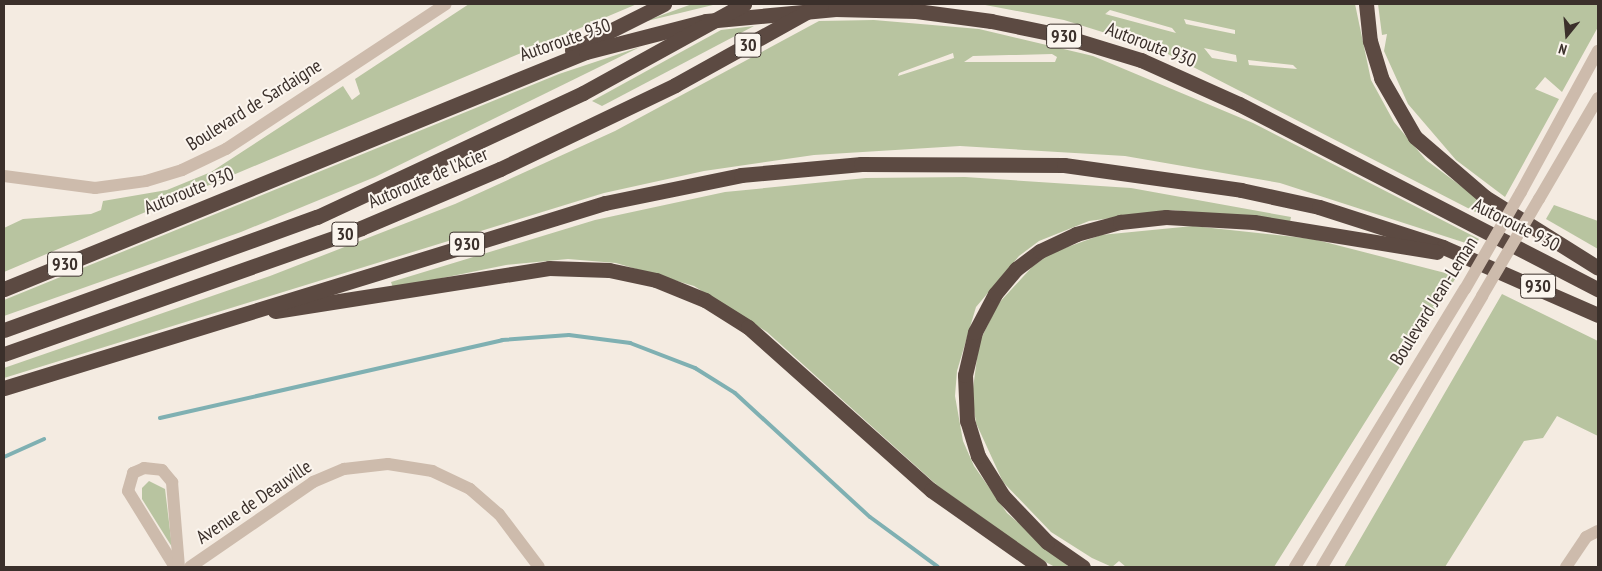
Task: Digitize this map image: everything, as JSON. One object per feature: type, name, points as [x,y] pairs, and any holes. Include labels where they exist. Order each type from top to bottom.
[{"type":"highway","points":[[538,70],[626,19],[664,4]]},
{"type":"highway","name":"Autoroute de l'Acier","points":[[4,330],[317,217],[583,93],[744,4]]},
{"type":"highway","name":"Autoroute de l'Acier","points":[[4,354],[383,219],[563,140],[675,85],[821,4]]},
{"type":"highway","points":[[1366,4],[1370,41],[1381,78],[1415,136],[1485,197],[1598,268]]},
{"type":"highway","name":"Autoroute 930","points":[[4,289],[538,70],[663,31],[772,13],[909,11],[1026,27],[1110,49],[1206,88],[1598,289]]},
{"type":"highway","name":"930","points":[[4,388],[605,202],[741,175],[877,163],[1012,162],[1186,180],[1318,207],[1476,259],[1598,315]]},
{"type":"highway","points":[[1083,567],[1047,542],[1003,496],[978,456],[966,421],[965,375],[978,324],[1002,285],[1032,256],[1097,227],[1188,217],[1270,224],[1476,259]]},
{"type":"highway","points":[[231,317],[544,268],[598,269],[656,280],[705,300],[748,326],[931,490],[1040,567]]},
{"type":"street","name":"Boulevard de Sardaigne","points":[[4,176],[95,188],[146,181],[182,170],[231,146],[446,4]]},
{"type":"street","name":"Boulevard Jean-Leman","points":[[1295,567],[1465,289],[1521,192],[1598,51]]},
{"type":"street","name":"Boulevard Jean-Leman","points":[[1322,567],[1598,98]]},
{"type":"street","name":"Avenue de Deauville","points":[[190,567],[313,482],[344,469],[388,464],[421,468],[470,489],[503,518],[539,567]]},
{"type":"street","points":[[175,567],[128,491],[133,473],[144,468],[162,470],[172,482],[179,567]]},
{"type":"street","points":[[1566,567],[1586,537],[1598,531]]},
{"type":"green space","points":[[469,4],[637,4],[4,272],[4,228],[23,219],[91,214],[101,210],[103,201],[167,190],[211,172],[343,86],[352,100],[360,94],[355,79]]},
{"type":"green space","points":[[692,4],[717,4],[643,22]]},
{"type":"green space","points":[[980,4],[1355,4],[1371,80],[1394,122],[1426,160],[1496,212],[1491,220],[1160,50],[1064,20]],"holes":[[[1110,10],[1172,28],[1176,33],[1105,14]],[[1184,19],[1235,30],[1235,34],[1186,24]],[[1204,48],[1236,55],[1237,62],[1212,58]],[[1248,60],[1293,65],[1297,69],[1249,65]]]},
{"type":"green space","points":[[1378,4],[1598,4],[1598,27],[1562,92],[1545,77],[1535,89],[1559,99],[1505,197],[1456,160],[1408,104],[1384,51],[1387,34],[1382,35]]},
{"type":"green space","points":[[874,20],[979,29],[1093,56],[1253,123],[1479,239],[1475,246],[1280,183],[1125,156],[960,146],[814,155],[704,171],[604,193],[4,378],[4,368],[270,276],[455,204],[615,131],[819,21]],"holes":[[[953,53],[954,58],[898,76],[899,73]],[[1052,54],[1057,57],[1055,62],[964,62],[973,56]]]},
{"type":"green space","points":[[754,26],[602,106],[592,101],[721,30]]},
{"type":"green space","points":[[640,47],[375,177],[241,232],[4,316],[4,300],[559,74]]},
{"type":"green space","points":[[965,177],[1131,188],[1291,217],[1290,222],[1172,210],[1089,221],[1039,241],[1019,256],[976,307],[957,371],[955,396],[963,441],[974,466],[1007,513],[1069,567],[1055,567],[1040,559],[938,486],[767,332],[694,286],[616,263],[568,259],[506,265],[393,288],[391,282],[595,220],[725,192],[866,178]]},
{"type":"green space","points":[[1554,205],[1598,221],[1598,249],[1546,219]]},
{"type":"green space","points":[[1193,226],[1313,239],[1457,276],[1274,567],[1126,567],[1119,561],[1112,567],[1092,558],[1051,532],[1003,482],[976,423],[972,396],[979,343],[998,304],[1032,267],[1051,253],[1101,235]]},
{"type":"green space","points":[[1502,294],[1598,341],[1598,436],[1557,416],[1543,438],[1524,441],[1445,567],[1344,567]]},
{"type":"green space","points":[[149,481],[165,489],[172,547],[142,499],[142,488]]},
{"type":"waterway","points":[[160,418],[502,340],[569,335],[630,343],[695,368],[735,393],[870,517],[938,567]]},
{"type":"waterway","points":[[4,457],[44,439]]}]
